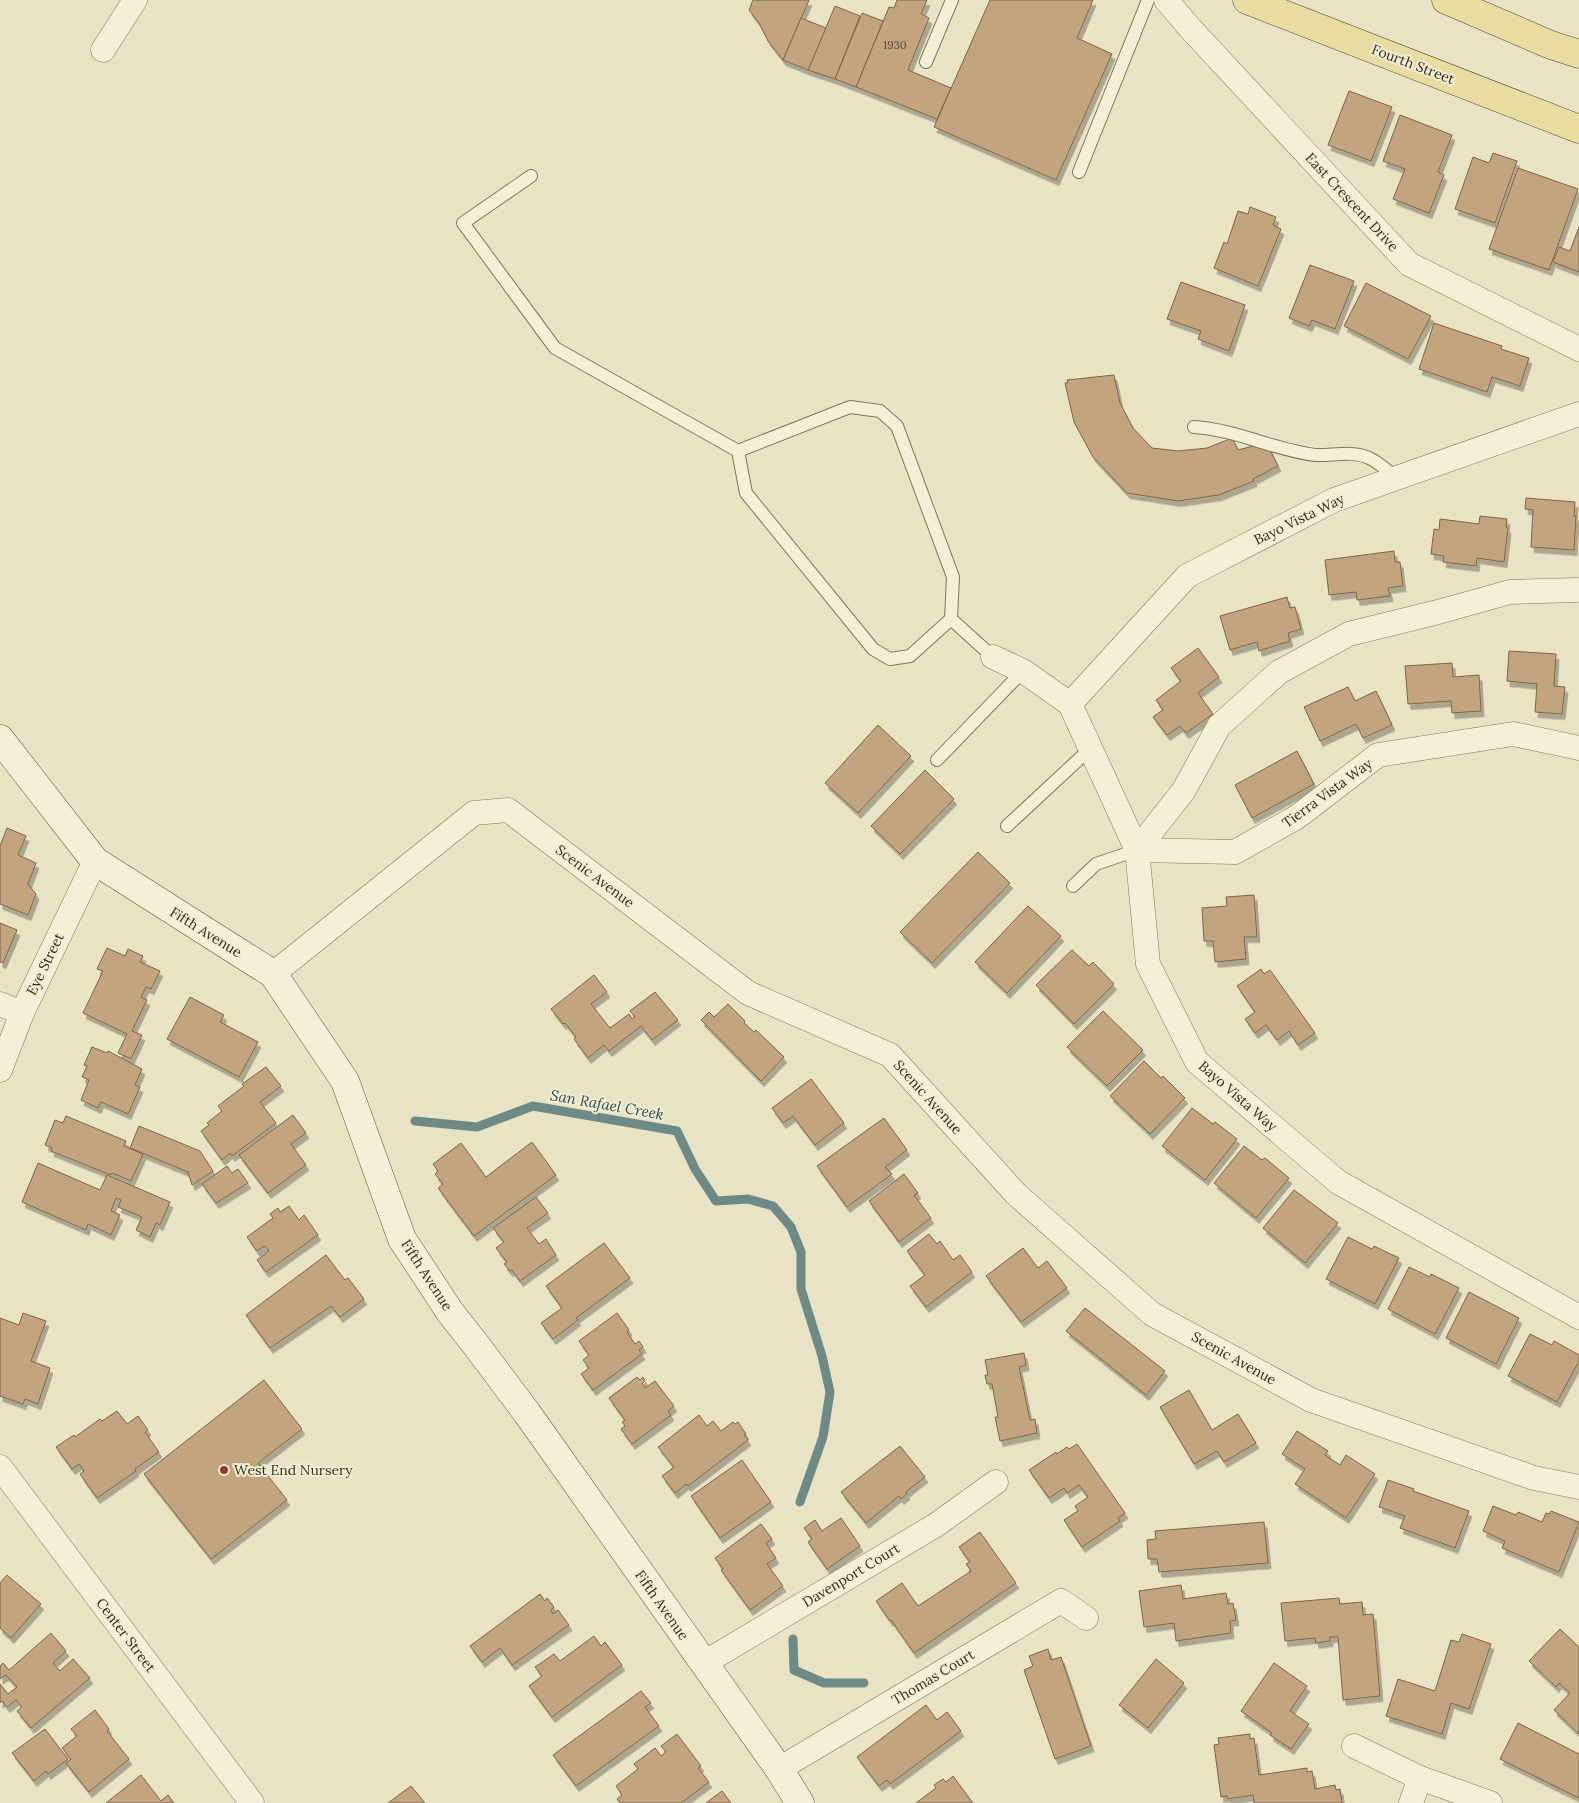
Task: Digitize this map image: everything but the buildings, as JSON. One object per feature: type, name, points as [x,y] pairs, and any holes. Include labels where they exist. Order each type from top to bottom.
[{"type":"main road","name":"Fourth Street","points":[[1247,0],[1579,129]]},
{"type":"main road","points":[[1446,0],[1551,45],[1579,54]]},
{"type":"street","points":[[103,50],[135,0]]},
{"type":"street","name":"East Crescent Drive","points":[[1166,0],[1409,264],[1579,349]]},
{"type":"street","name":"Bayo Vista Way","points":[[1070,704],[1187,576],[1334,500],[1579,414]]},
{"type":"street","points":[[1137,850],[1184,790],[1219,726],[1278,672],[1349,634],[1510,592],[1577,590]]},
{"type":"street","name":"Bayo Vista Way","points":[[993,657],[1023,671],[1070,704],[1137,850],[1148,964],[1197,1062],[1338,1182],[1579,1317]]},
{"type":"street","name":"Tierra Vista Way","points":[[1137,850],[1235,852],[1297,817],[1378,756],[1513,734],[1579,748]]},
{"type":"street","name":"Fifth Avenue","points":[[0,739],[95,861],[273,974],[345,1081],[402,1239],[450,1312],[527,1413],[779,1769],[800,1803]]},
{"type":"street","name":"Scenic Avenue","points":[[273,974],[474,813],[508,810],[748,993],[890,1055],[1016,1194],[1152,1314],[1311,1400],[1534,1478],[1579,1487]]},
{"type":"street","name":"Eye Street","points":[[0,1070],[22,1013],[95,861]]},
{"type":"street","points":[[0,1004],[22,1013]]},
{"type":"street","name":"Center Street","points":[[0,1467],[252,1803]]},
{"type":"street","name":"Davenport Court","points":[[704,1663],[936,1525],[996,1482]]},
{"type":"street","name":"Thomas Court","points":[[779,1769],[1061,1601],[1086,1618]]},
{"type":"street","points":[[1354,1746],[1420,1778],[1490,1803]]},
{"type":"street","points":[[1411,1803],[1420,1778]]},
{"type":"lane","points":[[926,62],[952,0]]},
{"type":"lane","points":[[1079,172],[1148,0]]},
{"type":"lane","points":[[531,176],[464,223],[554,348],[738,451],[746,493],[873,649],[890,659],[910,656],[951,619],[953,576],[897,426],[880,411],[850,407],[738,451]]},
{"type":"lane","points":[[1194,427],[1216,428],[1316,455],[1347,454],[1368,457],[1397,478]]},
{"type":"lane","points":[[951,619],[993,657]]},
{"type":"lane","points":[[937,760],[1023,671]]},
{"type":"lane","points":[[1007,826],[1091,748]]},
{"type":"lane","points":[[1073,886],[1096,864],[1137,850]]},
{"type":"waterway","name":"San Rafael Creek","points":[[415,1121],[477,1127],[533,1106],[677,1131],[695,1169],[716,1201],[748,1199],[773,1206],[791,1227],[801,1252],[801,1289],[822,1356],[830,1392],[823,1437],[800,1502]]},
{"type":"waterway","name":"San Rafael Creek","points":[[793,1639],[794,1670],[824,1683],[864,1683]]},
{"type":"place","name":"West End Nursery","points":[[224,1470]]}]
